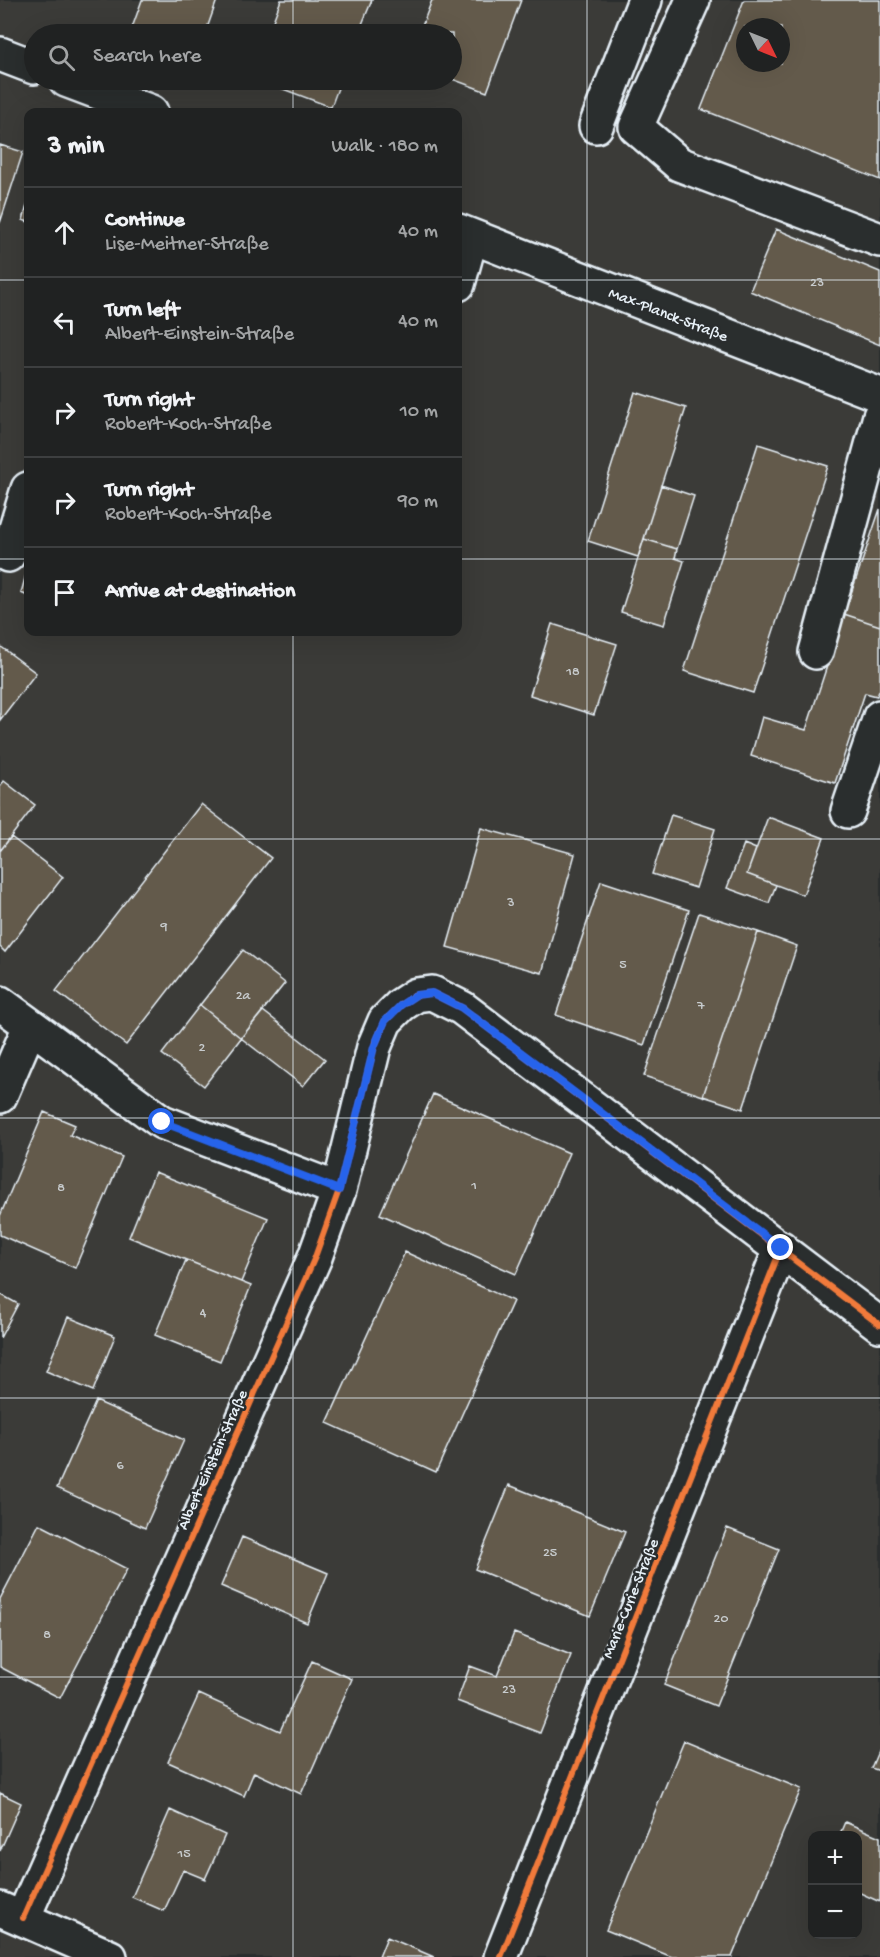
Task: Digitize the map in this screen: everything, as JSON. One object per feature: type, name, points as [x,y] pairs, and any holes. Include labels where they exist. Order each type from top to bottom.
[{"type":"street","points":[[596,126],[645,0]]},
{"type":"street","points":[[693,0],[636,127],[679,164],[880,240]]},
{"type":"street","points":[[0,54],[24,63]]},
{"type":"street","points":[[91,90],[136,108]]},
{"type":"street","points":[[462,251],[464,234]]},
{"type":"street","name":"Max-Planck-Straße","points":[[464,234],[880,395]]},
{"type":"street","points":[[816,652],[880,416]]},
{"type":"street","points":[[9,555],[24,503]]},
{"type":"street","points":[[848,811],[880,717]]},
{"type":"street","name":"Albert-Einstein-Straße","points":[[11,1914],[315,1257],[339,1190],[374,1047],[385,1021],[401,1005],[416,995],[432,993],[454,1004],[781,1248]]},
{"type":"street","points":[[0,1003],[162,1122],[339,1190]]},
{"type":"street","points":[[0,1096],[30,1026]]},
{"type":"street","points":[[781,1248],[880,1325]]},
{"type":"street","name":"Marie-Curie-Straße","points":[[501,1957],[781,1248]]},
{"type":"street","points":[[11,1914],[110,1957]]},
{"type":"shaded area","points":[[0,0],[880,0],[880,1957],[0,1957]]},
{"type":"building","points":[[142,0],[217,0],[209,24],[133,24]]},
{"type":"building","points":[[281,0],[372,0],[362,24],[272,24]]},
{"type":"building","points":[[432,0],[521,0],[487,92],[462,83],[462,24],[423,24]]},
{"type":"building","points":[[744,0],[880,0],[880,180],[701,109],[736,20],[736,72],[790,72],[790,18],[737,18]]},
{"type":"building","points":[[286,90],[337,90],[331,107]]},
{"type":"building","points":[[0,145],[23,152],[0,223]]},
{"type":"building","points":[[776,229],[880,272],[880,345],[750,291]]},
{"type":"building","points":[[635,392],[686,408],[638,557],[588,541]]},
{"type":"building","points":[[758,444],[828,466],[753,693],[684,671]]},
{"type":"building","points":[[661,485],[694,496],[677,549],[644,539]]},
{"type":"building","points":[[880,509],[880,626],[844,614]]},
{"type":"building","points":[[644,539],[677,549],[675,558],[684,561],[664,625],[621,612]]},
{"type":"building","points":[[844,614],[880,626],[880,689],[877,696],[865,693],[835,783],[751,756],[762,717],[806,730]]},
{"type":"building","points":[[552,624],[617,644],[594,715],[530,695]]},
{"type":"building","points":[[0,646],[36,673],[0,720]]},
{"type":"building","points":[[4,781],[35,805],[0,851],[0,786]]},
{"type":"building","points":[[201,804],[271,858],[126,1045],[56,991]]},
{"type":"building","points":[[671,815],[715,829],[696,888],[652,874]]},
{"type":"building","points":[[768,817],[824,838],[803,895],[747,874]]},
{"type":"building","points":[[481,828],[575,854],[542,973],[447,947]]},
{"type":"building","points":[[11,837],[63,877],[5,952],[0,947],[0,851]]},
{"type":"building","points":[[744,844],[756,849],[747,874],[776,885],[769,903],[727,888]]},
{"type":"building","points":[[601,881],[689,910],[644,1045],[556,1015]]},
{"type":"building","points":[[699,913],[758,932],[703,1096],[644,1076]]},
{"type":"building","points":[[758,932],[797,946],[743,1109],[703,1096]]},
{"type":"building","points":[[243,950],[285,983],[241,1038],[200,1005]]},
{"type":"building","points":[[200,1005],[241,1038],[204,1086],[162,1054]]},
{"type":"building","points":[[263,1011],[325,1059],[303,1086],[241,1038]]},
{"type":"building","points":[[433,1094],[569,1153],[516,1274],[380,1214]]},
{"type":"building","points":[[44,1112],[75,1125],[70,1135],[122,1157],[75,1268],[0,1235],[0,1216]]},
{"type":"building","points":[[155,1172],[268,1218],[241,1282],[129,1237]]},
{"type":"building","points":[[405,1252],[513,1301],[436,1472],[327,1423]]},
{"type":"building","points":[[186,1260],[251,1286],[220,1361],[155,1335]]},
{"type":"building","points":[[0,1294],[18,1304],[0,1338]]},
{"type":"building","points":[[68,1317],[115,1336],[93,1391],[46,1371]]},
{"type":"building","points":[[96,1401],[184,1440],[145,1528],[57,1488]]},
{"type":"building","points":[[509,1485],[625,1532],[590,1616],[475,1569]]},
{"type":"building","points":[[39,1524],[127,1569],[60,1698],[0,1667],[0,1599]]},
{"type":"building","points":[[727,1528],[779,1549],[716,1706],[664,1685]]},
{"type":"building","points":[[242,1537],[328,1573],[307,1623],[221,1586]]},
{"type":"building","points":[[514,1633],[571,1655],[540,1733],[457,1701],[470,1666],[497,1676]]},
{"type":"building","points":[[312,1661],[352,1679],[301,1794],[254,1772],[244,1796],[168,1762],[199,1694],[280,1731]]},
{"type":"building","points":[[684,1741],[801,1789],[732,1957],[672,1957],[606,1930]]},
{"type":"building","points":[[880,1747],[880,1771],[871,1768]]},
{"type":"building","points":[[0,1793],[21,1803],[0,1851]]},
{"type":"building","points":[[170,1810],[225,1835],[205,1879],[183,1870],[164,1911],[132,1897]]},
{"type":"building","points":[[845,1822],[880,1837],[880,1902],[862,1894],[862,1831],[841,1831]]},
{"type":"building","points":[[387,1937],[434,1957],[379,1957]]},
{"type":"cycle path","points":[[23,1918],[315,1257],[339,1190],[374,1047],[385,1021],[401,1005],[416,995],[432,993],[462,1008],[880,1325]]},
{"type":"cycle path","points":[[501,1957],[781,1248]]},
{"type":"route","points":[[162,1122],[339,1190],[374,1047],[385,1021],[401,1005],[416,995],[432,993],[462,1008],[781,1248]]}]
